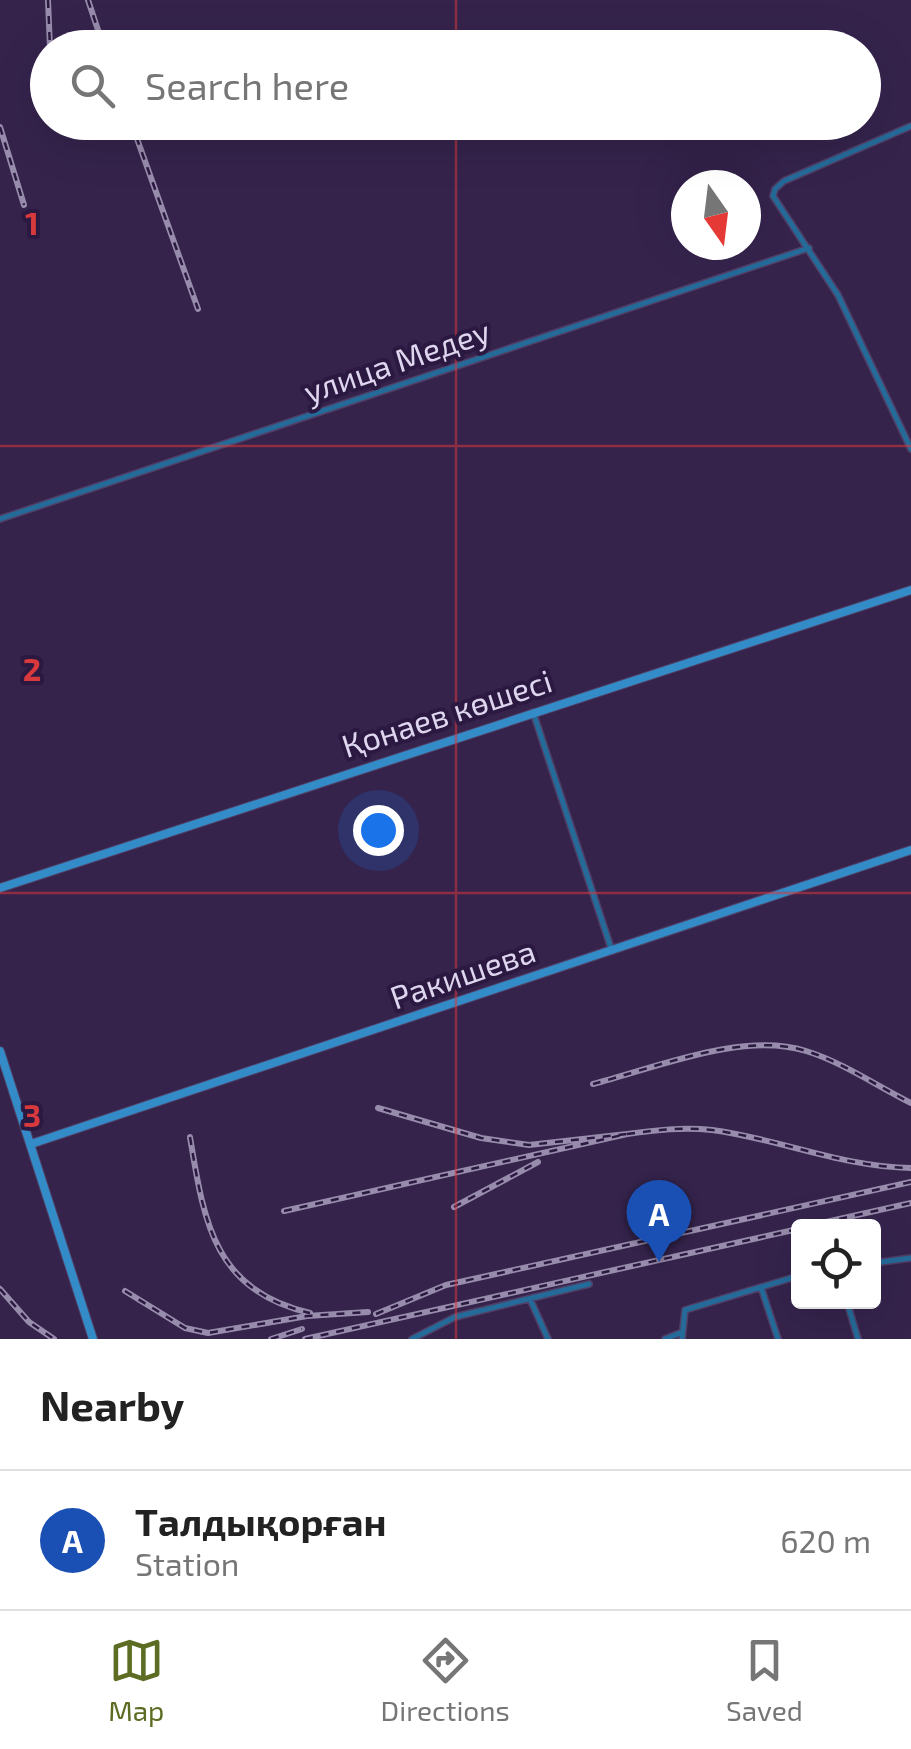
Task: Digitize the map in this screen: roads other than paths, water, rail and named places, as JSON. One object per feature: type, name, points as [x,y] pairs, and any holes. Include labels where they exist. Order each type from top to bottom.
[{"type":"street","points":[[881,139],[911,126]]},
{"type":"street","points":[[879,140],[784,182],[775,189],[776,202],[838,295],[911,449]]},
{"type":"street","name":"улица Медеу","points":[[0,518],[809,248]]},
{"type":"street","name":"Қонаев көшесі","points":[[0,888],[911,590]]},
{"type":"street","points":[[533,712],[612,951]]},
{"type":"street","name":"Ракишева","points":[[30,1144],[911,850]]},
{"type":"street","points":[[0,1051],[93,1339]]},
{"type":"street","points":[[881,1262],[911,1258]]},
{"type":"street","points":[[665,1339],[681,1336],[684,1310],[791,1278]]},
{"type":"street","points":[[412,1339],[455,1317],[589,1284]]},
{"type":"street","points":[[761,1287],[778,1339]]},
{"type":"street","points":[[530,1299],[548,1339]]},
{"type":"street","points":[[850,1309],[858,1339]]},
{"type":"railway","points":[[48,0],[49,30]]},
{"type":"railway","points":[[88,0],[98,30]]},
{"type":"railway","points":[[0,127],[24,205]]},
{"type":"railway","points":[[137,140],[198,309]]},
{"type":"railway","points":[[593,1084],[727,1048],[781,1046],[833,1061],[911,1103]]},
{"type":"railway","points":[[284,1211],[627,1134],[529,1145],[481,1138],[378,1108]]},
{"type":"railway","points":[[627,1134],[712,1130],[860,1163],[911,1168]]},
{"type":"railway","points":[[190,1137],[209,1224],[233,1269],[252,1288],[310,1313]]},
{"type":"railway","points":[[454,1207],[538,1162]]},
{"type":"railway","points":[[376,1314],[446,1285],[911,1182]]},
{"type":"railway","points":[[839,1219],[911,1203]]},
{"type":"railway","points":[[305,1339],[791,1231]]},
{"type":"railway","points":[[0,1289],[29,1322],[54,1339]]},
{"type":"railway","points":[[125,1291],[185,1328],[208,1333],[307,1316],[368,1312]]},
{"type":"railway","points":[[271,1339],[302,1329]]},
{"type":"place","name":"Талдықорған","points":[[659,1262]]}]
